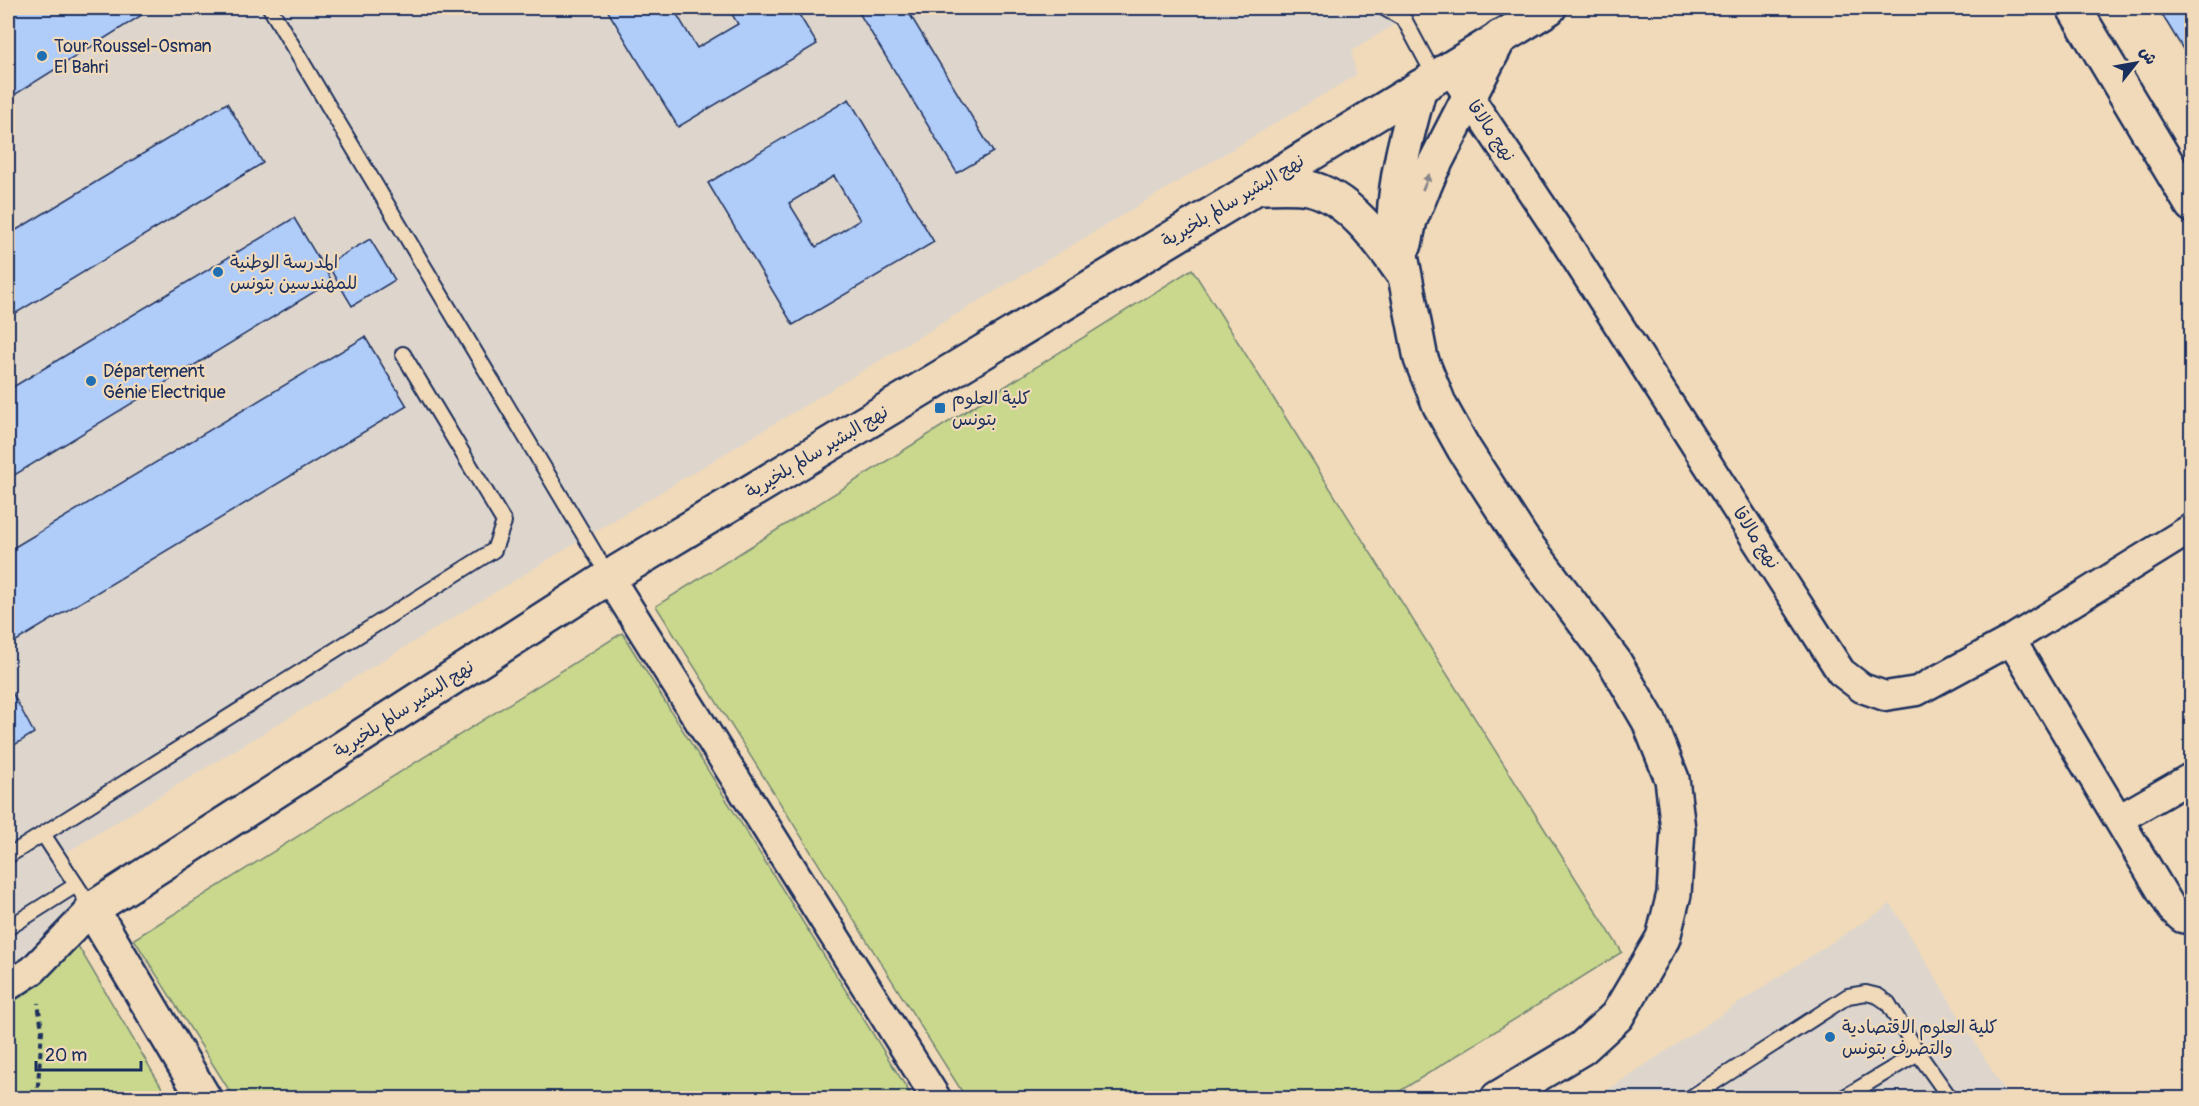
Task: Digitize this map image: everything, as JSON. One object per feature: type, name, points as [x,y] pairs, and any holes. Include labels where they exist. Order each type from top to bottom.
[{"type":"street","name":"نهج البشير سالم بلخيرية","points":[[8,986],[33,970],[84,897],[1549,8]]},
{"type":"street","points":[[2074,8],[2192,205]]},
{"type":"street","points":[[1403,267],[1410,220],[1430,172],[1500,38]]},
{"type":"street","points":[[1435,77],[1402,151],[1395,196],[1394,219],[1421,359],[1440,406],[1464,449],[1522,539],[1614,661],[1649,721],[1672,779],[1678,829],[1674,894],[1663,938],[1617,1016],[1582,1048],[1498,1098]]},
{"type":"street","name":"نهج مالاقا","points":[[1435,77],[1469,99],[1563,238],[1841,672],[1862,688],[1885,696],[1917,691],[2011,640],[2192,528]]},
{"type":"street","points":[[1257,187],[1309,188],[1334,199],[1360,219],[1403,267]]},
{"type":"street","points":[[609,577],[936,1098]]},
{"type":"street","points":[[2011,640],[2172,909],[2182,918],[2192,920]]},
{"type":"street","points":[[2119,819],[2192,777]]},
{"type":"street","points":[[84,897],[204,1098]]},
{"type":"lane","points":[[270,8],[609,577]]},
{"type":"lane","points":[[1384,8],[1402,13],[1435,77]]},
{"type":"lane","points":[[8,856],[494,550],[504,522],[403,354]]},
{"type":"lane","points":[[8,928],[84,897],[43,834]]},
{"type":"lane","points":[[1690,1098],[1848,996],[1857,993],[1878,996],[1888,1003],[1918,1053],[1950,1098]]},
{"type":"lane","points":[[1843,1098],[1918,1053]]},
{"type":"path","points":[[33,970],[42,1030],[37,1098]]},
{"type":"shaded area","points":[[8,8],[1421,8],[1352,51],[1356,75],[586,537],[56,859],[95,932],[8,987]]},
{"type":"shaded area","name":"كلية العلوم الاقتصادية والتصرف بتونس","points":[[1891,904],[2009,1098],[1595,1098],[1772,981]]},
{"type":"green space","points":[[1192,269],[1622,952],[1389,1098],[966,1098],[656,606]]},
{"type":"green space","points":[[622,633],[913,1098],[234,1098],[134,939]]},
{"type":"green space","points":[[71,934],[168,1098],[8,1098],[8,975]]},
{"type":"building","name":"Tour Roussel-Osman El Bahri","points":[[16,8],[153,8],[8,99],[8,13]]},
{"type":"building","points":[[606,8],[673,8],[697,48],[738,24],[728,8],[795,8],[817,44],[678,127]]},
{"type":"building","points":[[856,8],[906,8],[993,152],[957,173]]},
{"type":"building","points":[[2158,8],[2192,8],[2192,64]]},
{"type":"building","points":[[849,99],[934,242],[793,325],[708,183]],"holes":[[[834,176],[860,220],[816,247],[789,203]]]},
{"type":"building","points":[[227,103],[263,163],[8,318],[8,235]]},
{"type":"building","points":[[294,218],[332,281],[8,479],[8,390]]},
{"type":"building","points":[[370,239],[395,280],[352,306],[327,264]]},
{"type":"building","points":[[365,337],[407,406],[8,646],[8,551]]},
{"type":"building","points":[[8,685],[34,733],[8,749]]},
{"type":"place","name":"Tour Roussel-Osman El Bahri","points":[[42,56]]},
{"type":"place","name":"المدرسة الوطنية للمهندسين بتونس","points":[[218,272]]},
{"type":"place","name":"Département Génie Electrique","points":[[91,381]]},
{"type":"place","name":"كلية العلوم بتونس","points":[[940,408]]},
{"type":"place","name":"كلية العلوم الاقتصادية والتصرف بتونس","points":[[1830,1037]]}]
